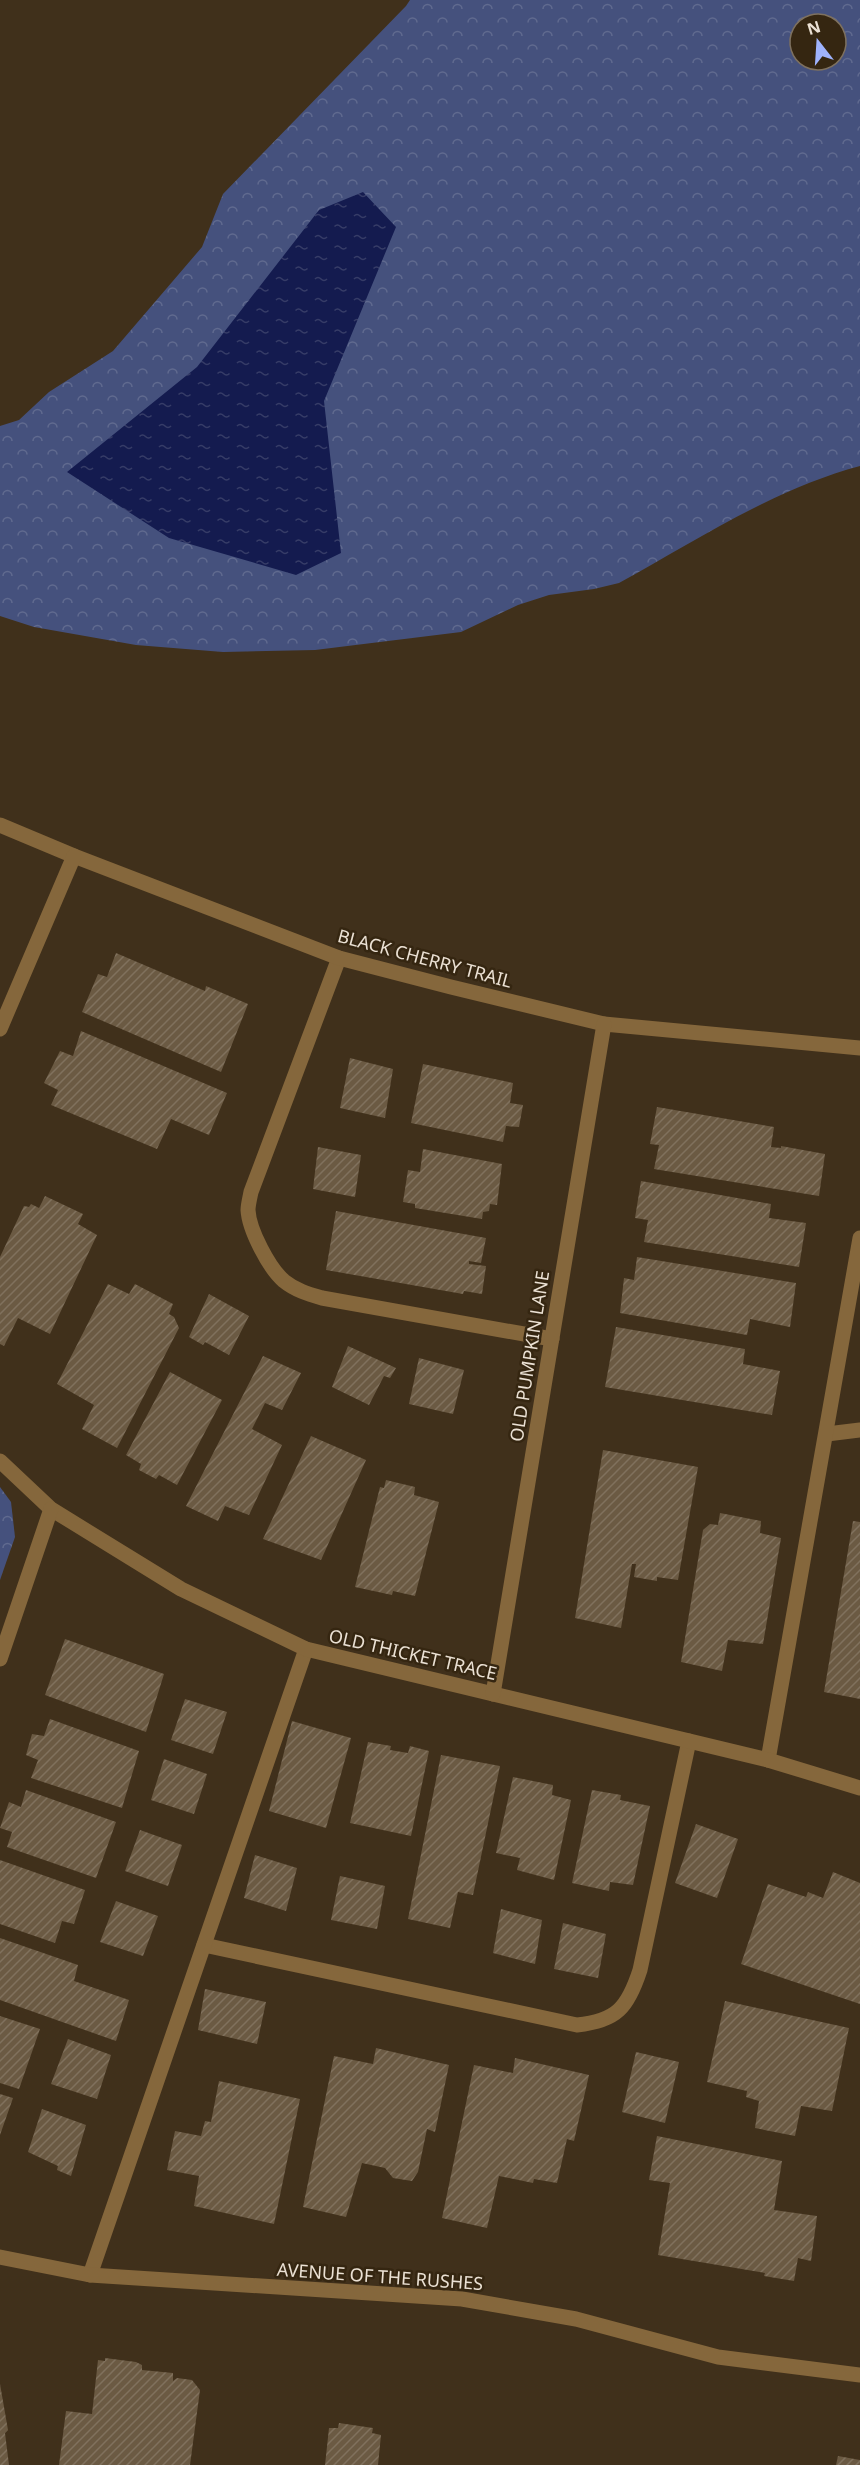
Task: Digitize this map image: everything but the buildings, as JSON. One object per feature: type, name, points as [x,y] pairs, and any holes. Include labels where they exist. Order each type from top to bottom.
[{"type":"street","name":"BLACK CHERRY TRAIL","points":[[0,825],[74,856],[339,958],[604,1024],[860,1048]]},
{"type":"street","points":[[0,1029],[74,856]]},
{"type":"street","points":[[339,958],[251,1192],[248,1210],[250,1218],[270,1266],[284,1281],[300,1292],[322,1298],[552,1339]]},
{"type":"street","name":"OLD PUMPKIN LANE","points":[[493,1694],[604,1024]]},
{"type":"street","points":[[768,1760],[860,1238]]},
{"type":"street","points":[[827,1434],[860,1430]]},
{"type":"street","name":"OLD THICKET TRACE","points":[[0,1461],[51,1509],[182,1589],[306,1649],[768,1760],[860,1788]]},
{"type":"street","points":[[0,1659],[51,1509]]},
{"type":"street","points":[[90,2275],[306,1649]]},
{"type":"street","points":[[204,1945],[577,2025],[597,2023],[618,2012],[632,1994],[640,1970],[689,1741]]},
{"type":"street","name":"AVENUE OF THE RUSHES","points":[[0,2257],[90,2275],[462,2299],[576,2319],[718,2357],[860,2375]]},
{"type":"green space","points":[[410,0],[860,0],[860,466],[797,488],[736,517],[619,583],[549,595],[518,605],[461,632],[315,650],[223,652],[136,645],[34,627],[0,616],[0,426],[19,420],[49,392],[113,351],[202,247],[223,194]]},
{"type":"green space","points":[[0,1487],[11,1502],[15,1537],[0,1580]]},
{"type":"water","points":[[363,192],[396,227],[324,401],[341,553],[296,575],[169,538],[67,472],[197,367],[319,210]]}]
